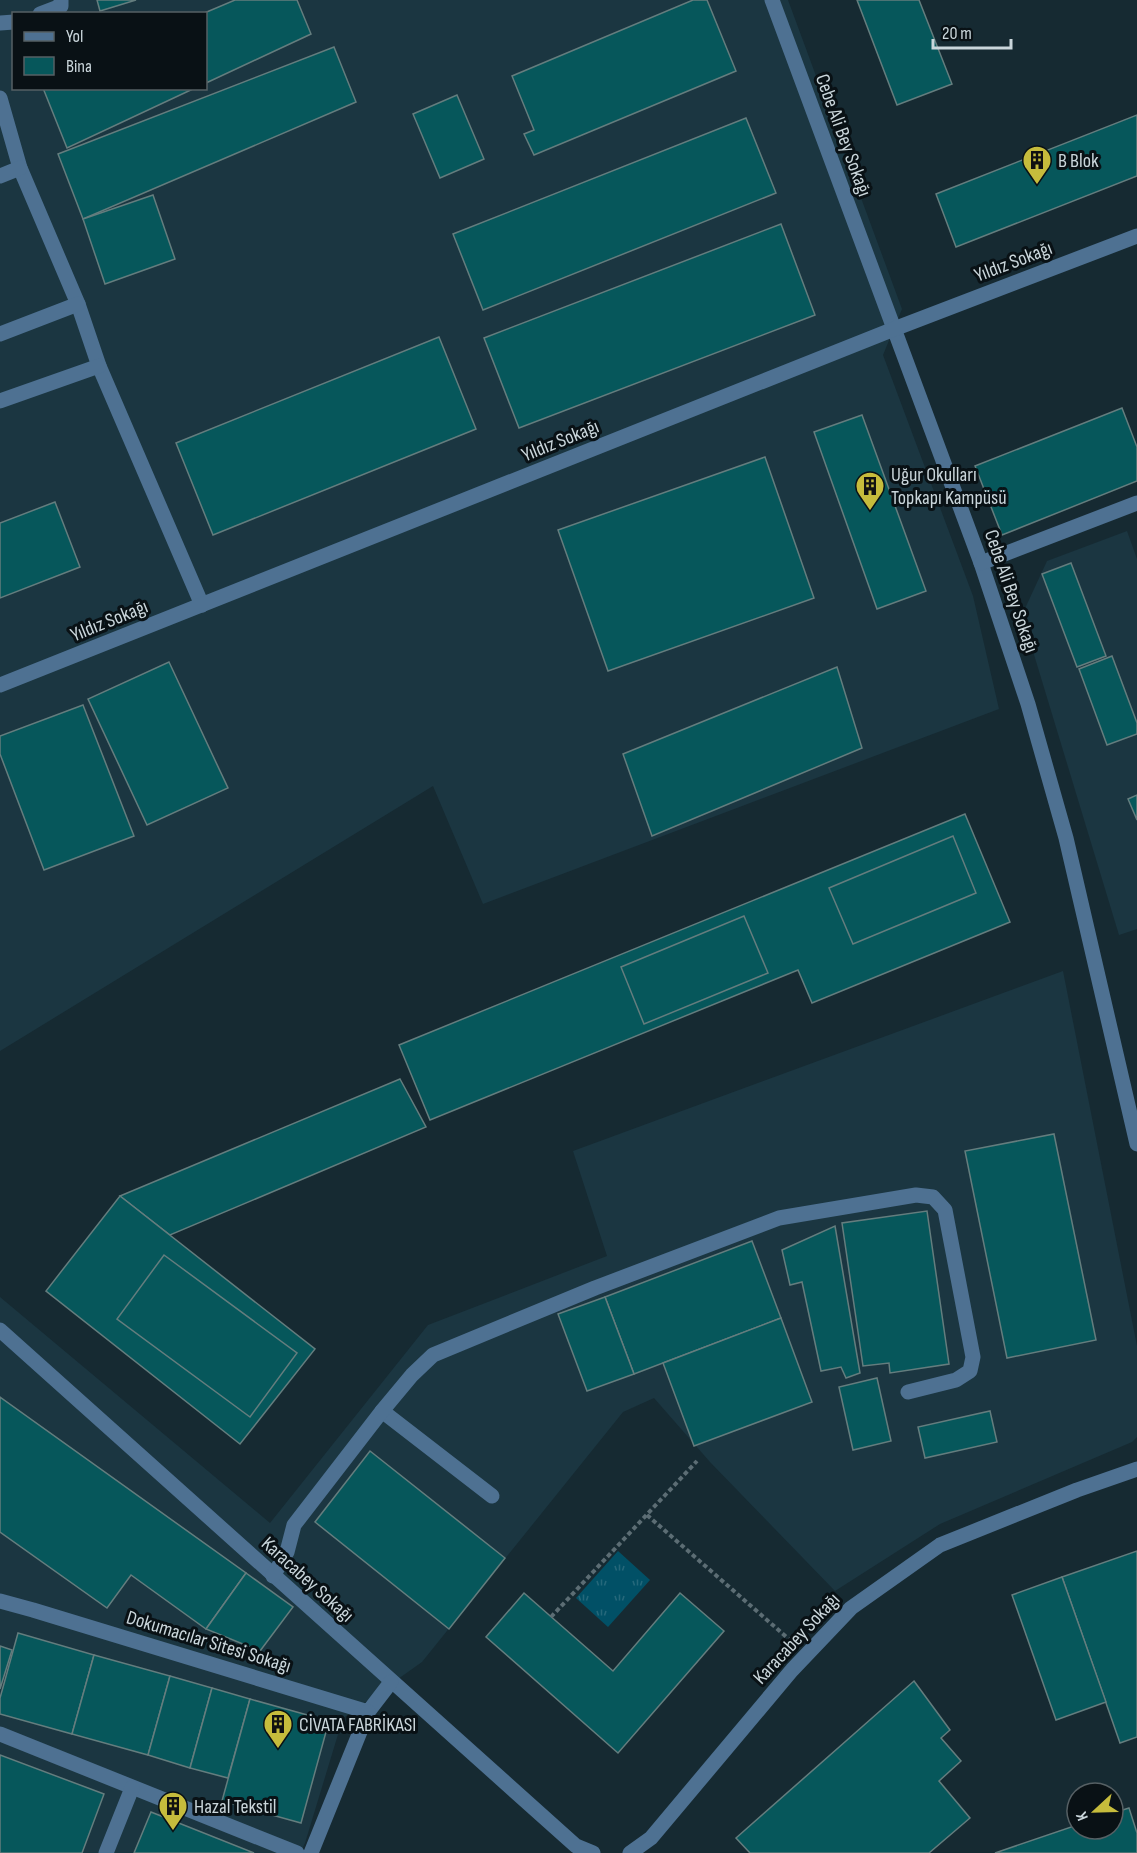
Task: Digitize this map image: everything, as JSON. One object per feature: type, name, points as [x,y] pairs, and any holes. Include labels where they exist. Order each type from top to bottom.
[{"type":"street","points":[[45,12],[61,6],[61,0]]},
{"type":"street","name":"Cebe Ali Bey Sokağı","points":[[772,0],[981,563],[1028,704],[1066,838],[1137,1144]]},
{"type":"street","points":[[0,98],[20,168],[78,304],[99,366],[202,605]]},
{"type":"street","points":[[0,176],[20,168]]},
{"type":"street","name":"Yıldız Sokağı","points":[[0,685],[894,329],[1137,236]]},
{"type":"street","points":[[0,334],[78,304]]},
{"type":"street","points":[[0,401],[99,366]]},
{"type":"street","points":[[981,563],[1137,503]]},
{"type":"street","points":[[273,1576],[287,1552],[294,1525],[382,1411],[433,1355],[595,1288],[779,1218],[916,1195],[933,1197],[945,1210],[973,1357],[970,1371],[956,1380],[908,1392]]},
{"type":"street","name":"Karacabey Sokağı","points":[[0,1330],[576,1846],[594,1853]]},
{"type":"street","points":[[382,1411],[492,1496]]},
{"type":"street","name":"Karacabey Sokağı","points":[[630,1853],[651,1838],[807,1654],[851,1608],[940,1545],[1077,1490],[1137,1469]]},
{"type":"street","name":"Dokumacılar Sitesi Sokağı","points":[[0,1601],[368,1712]]},
{"type":"street","points":[[311,1853],[368,1712],[391,1682]]},
{"type":"street","points":[[0,1734],[297,1853]]},
{"type":"street","points":[[106,1853],[132,1788]]},
{"type":"path","points":[[551,1617],[697,1461]]},
{"type":"path","points":[[647,1515],[807,1654]]},
{"type":"shaded area","points":[[0,0],[788,0],[902,309],[883,355],[973,596],[999,709],[483,904],[433,786],[0,1051]]},
{"type":"shaded area","points":[[1127,531],[1137,559],[1137,929],[1119,935],[1022,615],[1047,561]]},
{"type":"shaded area","points":[[1063,971],[1137,1346],[1137,1437],[1132,1442],[940,1524],[835,1591],[710,1462],[654,1398],[623,1412],[422,1662],[343,1718],[300,1853],[0,1853],[0,1297],[270,1523],[428,1325],[607,1256],[573,1151]]},
{"type":"green space","points":[[618,1551],[650,1580],[608,1627],[576,1598]]},
{"type":"building","points":[[97,0],[136,0],[100,11]]},
{"type":"building","points":[[235,0],[297,0],[311,34],[207,83],[207,12]]},
{"type":"building","points":[[693,0],[707,0],[736,71],[534,155],[524,134],[534,130],[512,76]]},
{"type":"building","points":[[857,0],[919,0],[952,84],[897,105]]},
{"type":"building","points":[[334,47],[356,102],[83,219],[58,154]]},
{"type":"building","points":[[44,90],[191,90],[67,148]]},
{"type":"building","points":[[457,95],[484,159],[440,178],[413,114]]},
{"type":"building","name":"B Blok","points":[[1137,115],[1137,176],[956,247],[936,194]]},
{"type":"building","points":[[746,118],[776,193],[483,310],[453,234]]},
{"type":"building","points":[[153,195],[175,259],[105,284],[83,219]]},
{"type":"building","points":[[781,224],[815,315],[519,428],[484,338]]},
{"type":"building","points":[[439,337],[476,429],[213,535],[176,443]]},
{"type":"building","points":[[1122,408],[1137,447],[1137,481],[1002,535],[975,466]]},
{"type":"building","name":"Uğur Okulları Topkapı Kampüsü","points":[[862,415],[926,591],[877,609],[814,432]]},
{"type":"building","points":[[765,457],[814,598],[608,671],[558,530]]},
{"type":"building","points":[[55,502],[80,567],[0,598],[0,523]]},
{"type":"building","points":[[1071,563],[1106,656],[1077,667],[1042,574]]},
{"type":"building","points":[[1112,656],[1137,723],[1137,734],[1107,745],[1079,669]]},
{"type":"building","points":[[169,662],[228,788],[147,825],[88,699]]},
{"type":"building","points":[[837,667],[862,748],[652,836],[623,754]]},
{"type":"building","points":[[83,705],[134,836],[44,870],[0,754],[0,736]]},
{"type":"building","points":[[1137,795],[1137,820],[1128,799]]},
{"type":"building","points":[[965,814],[1010,922],[812,1003],[798,970],[430,1120],[399,1045]]},
{"type":"building","points":[[953,836],[976,893],[853,944],[829,888]]},
{"type":"building","points":[[744,916],[768,973],[644,1024],[621,967]]},
{"type":"building","points":[[400,1079],[426,1127],[170,1235],[120,1196]]},
{"type":"building","points":[[1054,1134],[1096,1340],[1007,1358],[965,1151]]},
{"type":"building","points":[[120,1196],[315,1349],[240,1444],[46,1291]]},
{"type":"building","points":[[927,1211],[949,1364],[890,1373],[889,1363],[863,1366],[842,1223]]},
{"type":"building","points":[[835,1226],[860,1373],[846,1378],[841,1367],[821,1371],[802,1282],[790,1285],[782,1250]]},
{"type":"building","points":[[752,1241],[781,1318],[634,1374],[605,1297]]},
{"type":"building","points":[[164,1255],[297,1353],[250,1417],[117,1319]]},
{"type":"building","points":[[605,1297],[634,1374],[587,1391],[558,1314]]},
{"type":"building","points":[[781,1318],[812,1402],[694,1446],[663,1363]]},
{"type":"building","points":[[877,1378],[891,1441],[853,1450],[839,1387]]},
{"type":"building","points":[[0,1397],[246,1573],[206,1629],[131,1575],[107,1608],[0,1532]]},
{"type":"building","points":[[990,1411],[997,1442],[925,1458],[918,1427]]},
{"type":"building","points":[[370,1451],[505,1558],[449,1629],[315,1522]]},
{"type":"building","points":[[1137,1551],[1137,1737],[1120,1743],[1062,1577]]},
{"type":"building","points":[[246,1573],[293,1607],[260,1651],[206,1629]]},
{"type":"building","points":[[1062,1577],[1106,1702],[1056,1720],[1012,1595]]},
{"type":"building","points":[[524,1593],[613,1671],[680,1593],[724,1631],[618,1753],[486,1637]]},
{"type":"building","points":[[18,1633],[94,1655],[72,1734],[0,1714],[0,1698]]},
{"type":"building","points":[[0,1646],[12,1650],[0,1689]]},
{"type":"building","points":[[94,1655],[170,1676],[148,1755],[72,1734]]},
{"type":"building","points":[[170,1676],[212,1688],[190,1768],[148,1755]]},
{"type":"building","points":[[914,1681],[950,1730],[941,1738],[961,1761],[939,1781],[970,1818],[929,1853],[750,1853],[736,1838]]},
{"type":"building","points":[[212,1688],[250,1699],[228,1778],[190,1768]]},
{"type":"building","name":"CİVATA FABRİKASI","points":[[250,1699],[329,1721],[301,1823],[222,1801]]},
{"type":"building","points":[[0,1755],[104,1794],[82,1853],[0,1853]]},
{"type":"building","points":[[1129,1808],[1137,1833],[1137,1853],[995,1853],[1065,1829],[1065,1841],[1125,1841],[1125,1809]]},
{"type":"building","name":"Hazal Tekstil","points":[[151,1812],[254,1853],[134,1853]]},
{"type":"place","name":"B Blok","points":[[1037,186]]},
{"type":"place","name":"Uğur Okulları Topkapı Kampüsü","points":[[870,512]]},
{"type":"place","name":"CİVATA FABRİKASI","points":[[278,1750]]},
{"type":"place","name":"Hazal Tekstil","points":[[173,1832]]}]
